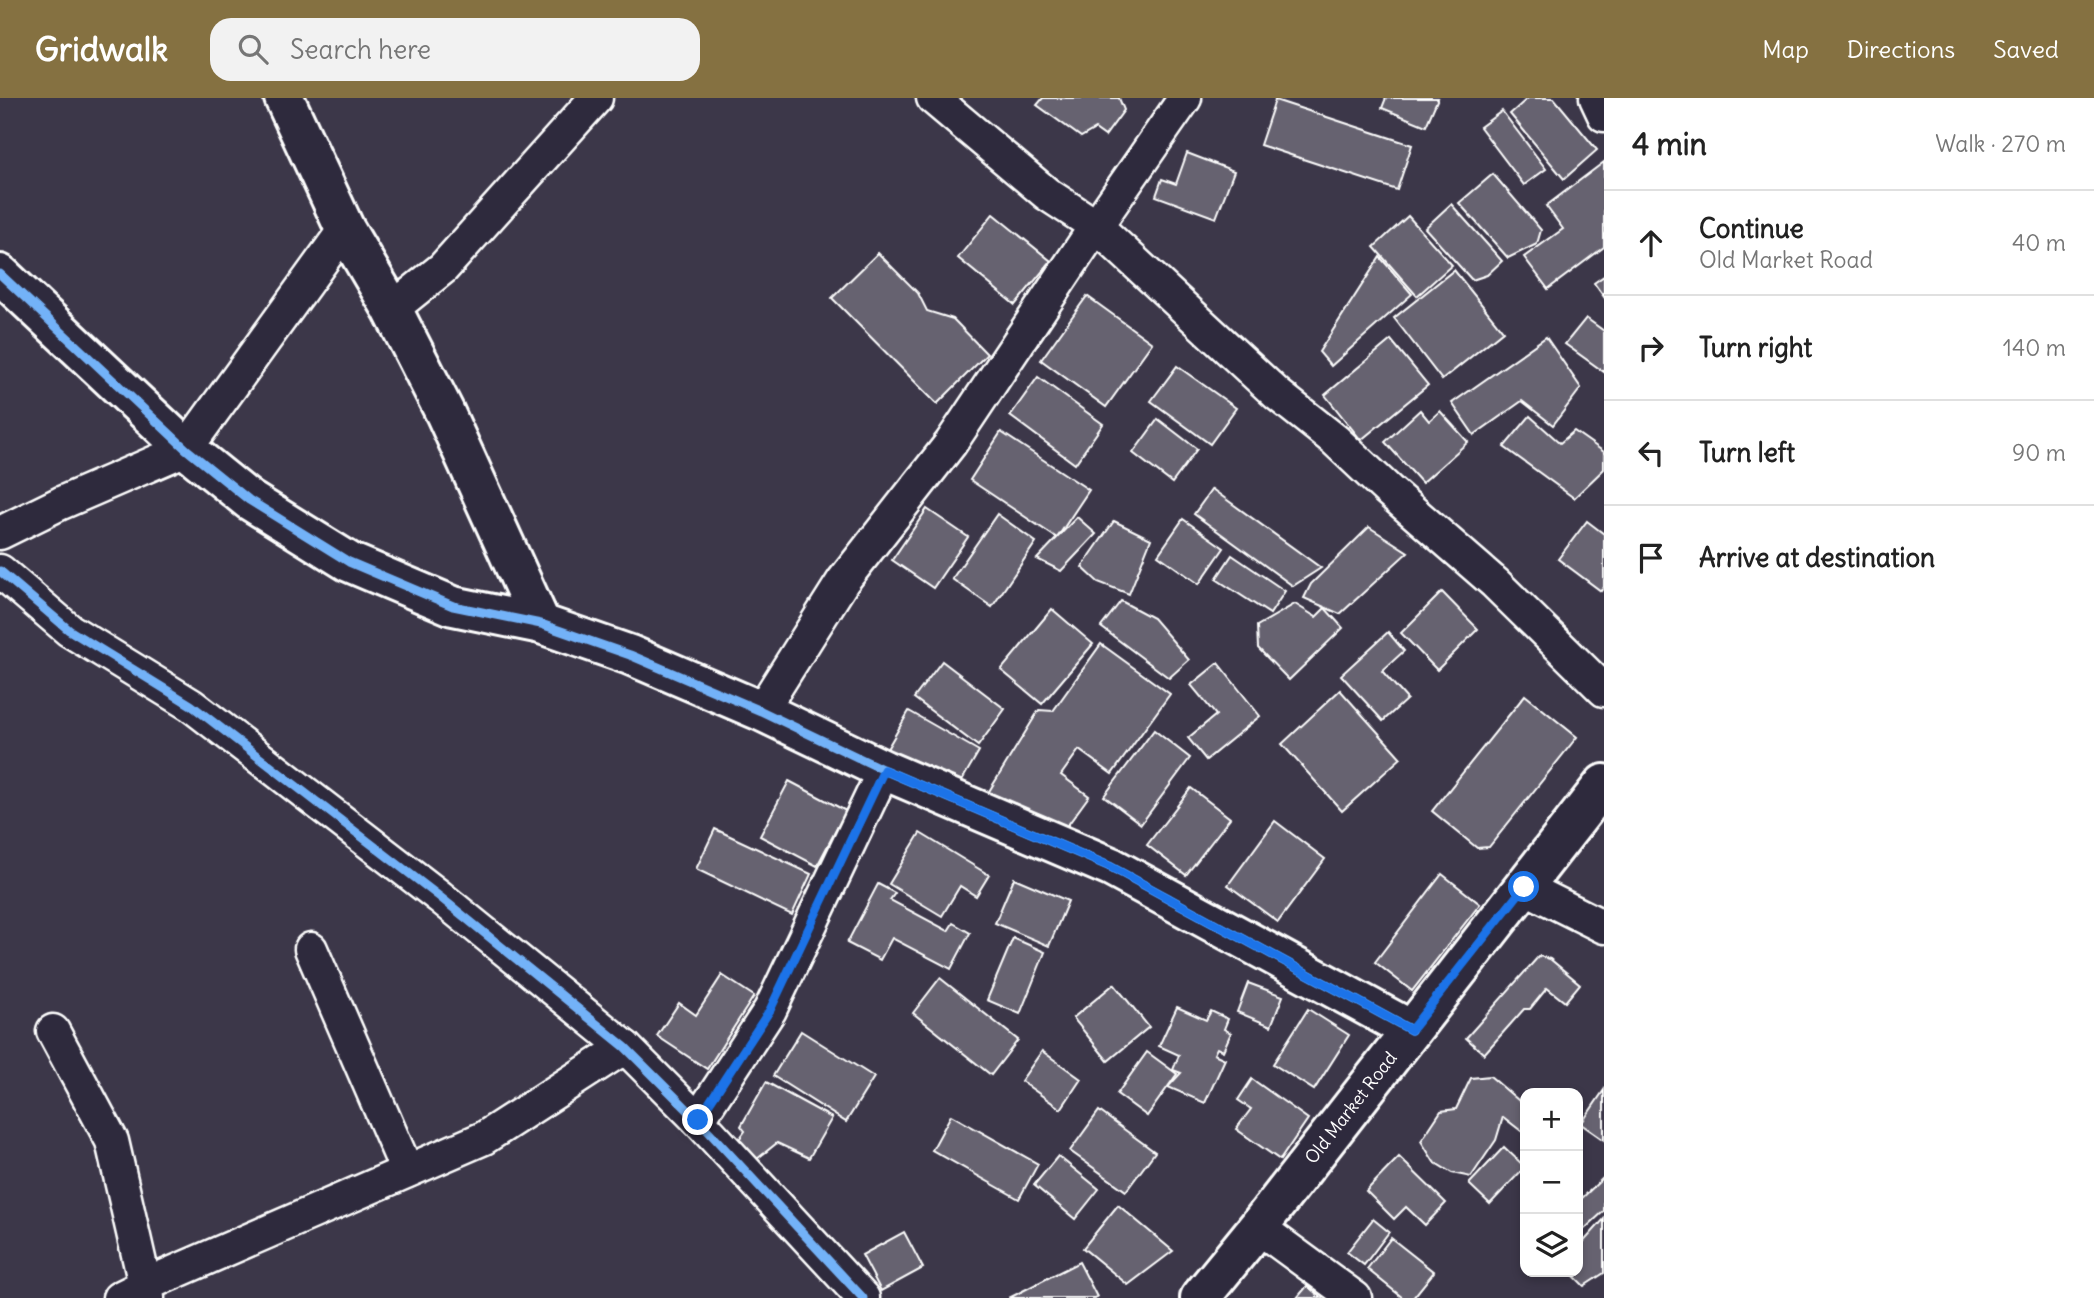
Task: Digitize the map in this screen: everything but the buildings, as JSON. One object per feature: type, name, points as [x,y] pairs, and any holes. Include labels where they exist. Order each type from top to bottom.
[{"type":"street","points":[[284,98],[345,229],[392,309],[445,413],[541,624]]},
{"type":"street","points":[[392,309],[443,268],[596,98]]},
{"type":"street","points":[[933,98],[1047,194],[1096,226],[1277,394],[1335,440],[1388,491],[1495,583],[1604,690]]},
{"type":"street","points":[[761,711],[843,581],[951,443],[1185,98]]},
{"type":"street","points":[[1596,98],[1604,115]]},
{"type":"street","points":[[0,533],[61,503],[186,449],[345,229]]},
{"type":"street","points":[[0,274],[186,449],[249,500],[349,562],[453,606],[541,624],[630,655],[761,711],[884,770],[1111,867],[1411,1030]]},
{"type":"street","points":[[0,571],[69,631],[191,705],[440,897],[625,1046],[698,1120],[863,1298]]},
{"type":"street","points":[[698,1120],[770,1010],[884,770]]},
{"type":"street","name":"Old Market Road","points":[[1196,1294],[1258,1227],[1604,784]]},
{"type":"street","points":[[1524,887],[1604,927]]},
{"type":"street","points":[[311,949],[407,1171]]},
{"type":"street","points":[[53,1031],[112,1141],[137,1294],[484,1138],[625,1046]]},
{"type":"street","points":[[1258,1227],[1355,1298]]},
{"type":"cycle path","points":[[0,274],[186,449],[249,500],[349,562],[453,606],[541,624],[630,655],[761,711],[884,770],[1111,867],[1411,1030]]},
{"type":"cycle path","points":[[0,571],[69,630],[191,705],[440,897],[625,1047],[698,1120],[863,1298]]},
{"type":"route","points":[[698,1120],[770,1010],[884,770],[1111,867],[1411,1030],[1524,887]]}]
